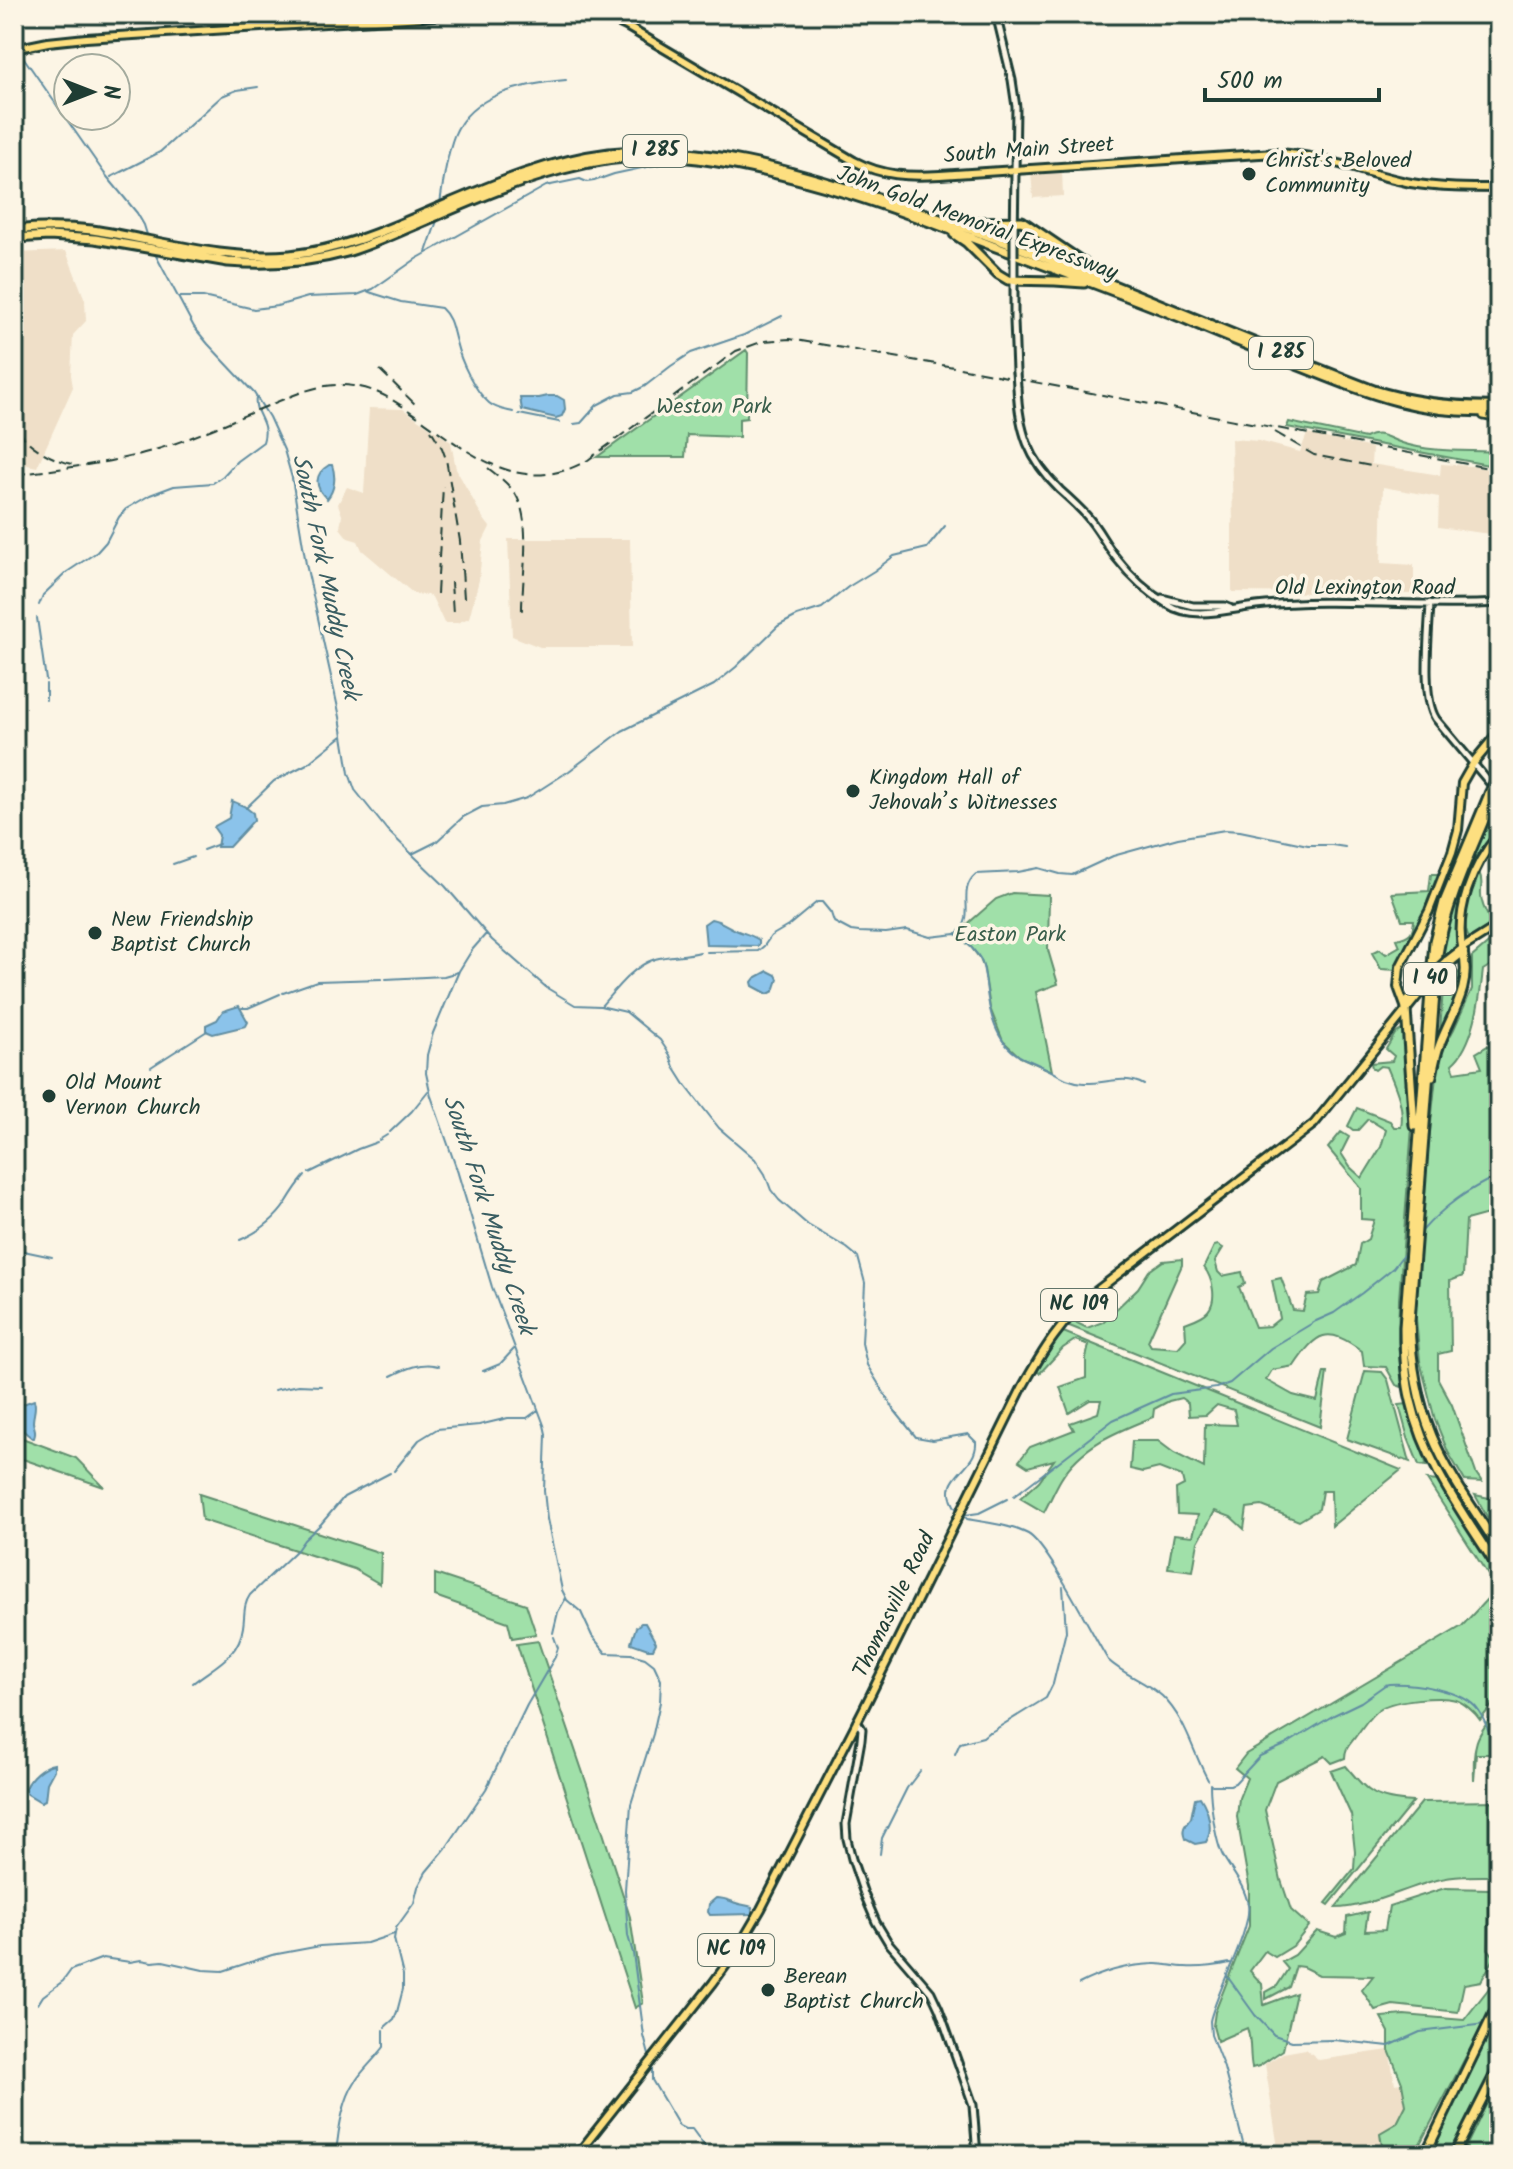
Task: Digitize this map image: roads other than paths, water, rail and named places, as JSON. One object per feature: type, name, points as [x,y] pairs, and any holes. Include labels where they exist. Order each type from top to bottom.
[{"type":"highway","name":"John Gold Memorial Expressway","points":[[158,247],[246,256],[288,255],[330,248],[370,237],[521,173],[586,157],[628,151],[688,152],[748,161],[931,215],[1067,265],[1374,390],[1419,402],[1460,407],[1499,407]]},
{"type":"highway","name":"John Gold Memorial Expressway","points":[[14,230],[71,228],[205,259],[250,264],[311,260],[364,246],[525,179],[581,164],[640,157],[693,158],[734,164],[846,194],[938,225],[1152,306],[1379,398],[1446,411],[1499,407]]},
{"type":"highway","points":[[931,215],[973,222],[1024,222],[1103,276],[1146,298]]},
{"type":"highway","points":[[938,225],[966,242],[1008,280],[1085,283],[1152,306]]},
{"type":"highway","name":"John Gold Memorial Expressway","points":[[14,238],[72,237],[138,243]]},
{"type":"highway","points":[[1446,411],[1499,418]]},
{"type":"highway","points":[[1474,762],[1499,732]]},
{"type":"highway","name":"I 40","points":[[1498,779],[1441,933],[1410,1299],[1410,1333],[1413,1367],[1424,1414],[1438,1449],[1499,1549]]},
{"type":"highway","name":"I 40","points":[[1494,796],[1444,902],[1434,941],[1404,1327],[1406,1377],[1422,1438],[1437,1471],[1498,1568]]},
{"type":"highway","points":[[1426,1109],[1438,1049],[1464,988],[1466,970],[1463,950]]},
{"type":"highway","points":[[1405,1007],[1414,1111],[1415,1173]]},
{"type":"highway","points":[[1396,1021],[1405,1018],[1408,1022]]},
{"type":"highway","points":[[1425,2155],[1499,2002]]},
{"type":"highway","points":[[1454,2155],[1499,2066]]},
{"type":"main road","points":[[14,49],[86,38],[471,14]]},
{"type":"main road","name":"South Main Street","points":[[600,14],[626,26],[873,170],[906,176],[1286,153],[1309,156],[1410,183],[1499,188]]},
{"type":"main road","points":[[996,14],[1015,100],[1016,372],[1024,437],[1034,460],[1086,514],[1130,574],[1172,607],[1189,611],[1207,606]]},
{"type":"main road","name":"Old Lexington Road","points":[[1160,598],[1187,605],[1231,608]]},
{"type":"main road","name":"Old Lexington Road","points":[[1189,611],[1218,612],[1231,608],[1314,602],[1499,603]]},
{"type":"main road","points":[[1430,603],[1430,709],[1474,762],[1494,796]]},
{"type":"main road","points":[[1405,1007],[1398,987],[1400,967],[1429,911],[1452,852],[1458,830],[1462,783],[1474,762]]},
{"type":"main road","points":[[1463,950],[1460,921],[1466,896],[1480,861],[1499,834]]},
{"type":"main road","name":"Thomasville Road","points":[[1463,950],[1497,926]]},
{"type":"main road","name":"Thomasville Road","points":[[577,2155],[713,1983],[761,1909],[1022,1388],[1060,1326],[1095,1292],[1314,1124],[1420,989],[1463,950],[1497,926]]},
{"type":"main road","points":[[1460,939],[1471,942]]},
{"type":"main road","name":"Thomasville Road","points":[[1375,1046],[1405,1007]]},
{"type":"main road","points":[[857,1721],[862,1729],[846,1824],[852,1859],[876,1922],[888,1942],[931,1992],[939,2009],[973,2105],[977,2155]]},
{"type":"water","points":[[548,396],[564,400],[562,416],[556,418],[522,410],[520,398]]},
{"type":"water","points":[[332,465],[334,478],[327,499],[320,490],[318,477]]},
{"type":"water","points":[[232,801],[253,813],[254,820],[229,847],[217,847],[219,835],[214,828],[229,818]]},
{"type":"water","points":[[711,919],[756,938],[759,940],[758,946],[706,945],[704,924]]},
{"type":"water","points":[[768,971],[778,979],[774,991],[768,994],[753,986],[752,982]]},
{"type":"water","points":[[239,1006],[248,1022],[246,1026],[213,1034],[206,1031],[206,1025],[217,1020],[223,1011]]},
{"type":"water","points":[[34,1400],[35,1433],[32,1438],[21,1429],[14,1413],[17,1406]]},
{"type":"water","points":[[645,1623],[656,1643],[653,1649],[631,1643],[636,1627]]},
{"type":"water","points":[[54,1764],[45,1800],[41,1802],[26,1793],[25,1788],[33,1776]]},
{"type":"water","points":[[1200,1797],[1208,1813],[1210,1831],[1206,1842],[1195,1844],[1185,1839],[1184,1830],[1191,1818],[1195,1798]]},
{"type":"water","points":[[716,1898],[752,1907],[752,1914],[710,1915],[709,1904]]},
{"type":"waterway","name":"South Fork Muddy Creek","points":[[19,51],[104,173],[137,213],[148,238]]},
{"type":"waterway","points":[[440,204],[454,136],[473,110],[501,93],[566,80]]},
{"type":"waterway","points":[[111,177],[160,152],[222,96],[258,87]]},
{"type":"waterway","points":[[180,297],[203,297],[254,309],[308,297],[357,295],[373,289],[416,259],[546,186],[580,179],[594,181],[665,163]]},
{"type":"waterway","points":[[426,252],[438,218]]},
{"type":"waterway","points":[[154,252],[194,327],[254,393],[284,450],[355,790],[387,830],[445,886],[492,940],[547,988],[575,1005],[600,1006],[626,1012],[660,1040],[686,1086],[719,1128],[755,1159],[779,1200],[808,1225],[858,1257],[865,1283],[862,1343],[867,1365],[895,1411],[916,1437],[933,1440],[968,1434],[976,1442],[975,1452],[950,1489],[957,1510]]},
{"type":"waterway","points":[[369,292],[401,302],[441,308],[450,320],[461,358],[478,391],[492,405],[513,412]]},
{"type":"waterway","points":[[574,424],[581,423],[597,405],[618,394],[645,386],[691,353],[744,335],[782,316]]},
{"type":"waterway","points":[[39,605],[43,595],[67,572],[97,552],[126,509],[174,486],[213,483],[263,442],[265,435],[256,398]]},
{"type":"waterway","points":[[519,414],[559,422]]},
{"type":"waterway","points":[[412,854],[436,842],[463,817],[482,807],[527,798],[622,731],[714,685],[778,626],[822,608],[894,556],[927,548],[945,526]]},
{"type":"waterway","points":[[37,618],[46,680]]},
{"type":"waterway","points":[[46,684],[46,700]]},
{"type":"waterway","points":[[246,808],[274,781],[307,764],[342,736]]},
{"type":"waterway","points":[[957,933],[966,919],[967,888],[976,874],[1039,868],[1072,875],[1113,856],[1178,838],[1225,830],[1308,845],[1345,847]]},
{"type":"waterway","points":[[203,850],[219,844]]},
{"type":"waterway","points":[[173,864],[193,857]]},
{"type":"waterway","points":[[707,952],[758,951],[771,936],[817,902],[822,902],[834,922],[851,931],[886,933],[907,930],[930,937],[956,934],[981,960],[992,1017],[1003,1041],[1011,1050],[1070,1080],[1084,1083],[1129,1080],[1144,1085]]},
{"type":"waterway","name":"South Fork Muddy Creek","points":[[486,934],[459,971],[433,1033],[426,1073],[492,1287],[544,1425],[547,1519],[562,1590],[567,1600],[581,1612],[592,1636],[606,1653],[645,1658],[654,1665],[661,1680],[653,1734],[631,1804],[625,1890],[628,1936],[650,2059]]},
{"type":"waterway","points":[[601,1006],[625,979],[647,962],[700,952]]},
{"type":"waterway","points":[[386,979],[444,976],[458,972]]},
{"type":"waterway","points":[[283,993],[317,981],[382,979]]},
{"type":"waterway","points":[[242,1008],[280,994]]},
{"type":"waterway","points":[[151,1067],[207,1031]]},
{"type":"waterway","points":[[390,1132],[428,1091]]},
{"type":"waterway","points":[[379,1140],[387,1135]]},
{"type":"waterway","points":[[309,1173],[377,1142]]},
{"type":"waterway","points":[[1421,1232],[1457,1199],[1499,1175]]},
{"type":"waterway","points":[[240,1240],[277,1215],[305,1176]]},
{"type":"waterway","points":[[14,1249],[52,1257]]},
{"type":"waterway","points":[[1014,1496],[1113,1420],[1171,1394],[1230,1383],[1271,1348],[1334,1313],[1362,1293],[1393,1268],[1407,1250]]},
{"type":"waterway","points":[[483,1371],[500,1364],[514,1349]]},
{"type":"waterway","points":[[391,1376],[420,1365],[438,1366]]},
{"type":"waterway","points":[[274,1390],[298,1385],[321,1386]]},
{"type":"waterway","points":[[394,1471],[419,1440],[437,1429],[527,1418],[538,1410]]},
{"type":"waterway","points":[[193,1683],[224,1660],[236,1646],[241,1637],[245,1606],[250,1595],[297,1550],[344,1497],[390,1473]]},
{"type":"waterway","points":[[965,1515],[979,1513],[1007,1499]]},
{"type":"waterway","points":[[963,1514],[967,1519],[1021,1531],[1037,1542],[1058,1572],[1108,1660],[1162,1696],[1170,1705],[1208,1780]]},
{"type":"waterway","points":[[955,1754],[960,1743],[983,1737],[1046,1698],[1053,1684],[1066,1631],[1063,1587]]},
{"type":"waterway","points":[[553,1633],[558,1612],[566,1598]]},
{"type":"waterway","points":[[385,2027],[394,2019],[403,1989],[403,1975],[394,1939],[396,1928],[414,1903],[426,1872],[486,1789],[527,1705],[555,1657],[558,1648],[554,1637]]},
{"type":"waterway","points":[[1212,1785],[1235,1783],[1260,1756],[1285,1745],[1389,1684],[1449,1692],[1471,1703],[1481,1714],[1499,1755]]},
{"type":"waterway","points":[[880,1854],[882,1838],[907,1788],[920,1771]]},
{"type":"waterway","points":[[1210,1784],[1220,1849],[1241,1885],[1248,1905],[1245,1929],[1210,2021],[1211,2035],[1224,2068],[1246,2155]]},
{"type":"waterway","points":[[38,2004],[71,1970],[103,1958],[130,1962],[163,1961],[223,1971],[272,1955],[320,1946],[367,1943],[394,1934]]},
{"type":"waterway","points":[[1079,1984],[1134,1966],[1196,1967],[1230,1963]]},
{"type":"waterway","points":[[1227,1976],[1274,2035],[1292,2041],[1334,2040],[1389,2046],[1420,2032],[1485,2024]]},
{"type":"waterway","points":[[1492,2022],[1499,2021]]},
{"type":"waterway","points":[[336,2155],[347,2098],[358,2077],[384,2047],[384,2030]]},
{"type":"waterway","name":"South Fork Muddy Creek","points":[[652,2065],[652,2080],[679,2126],[692,2129],[711,2155]]},
{"type":"railway","points":[[14,475],[140,454],[185,440],[297,394],[330,385],[362,388],[387,397],[477,457],[498,467],[541,475],[564,471],[588,460],[736,351],[764,341],[790,339],[1499,470]]},
{"type":"railway","points":[[380,370],[418,407]]},
{"type":"railway","points":[[17,429],[43,453],[77,465]]},
{"type":"railway","points":[[431,430],[446,459],[460,541],[464,598]]},
{"type":"railway","points":[[1275,432],[1314,455],[1376,467]]},
{"type":"railway","points":[[488,468],[510,487],[521,507],[525,537],[522,615]]},
{"type":"railway","points":[[437,594],[443,486]]},
{"type":"railway","points":[[451,582],[453,614]]},
{"type":"place","name":"Christ's Beloved Community","points":[[1249,174]]},
{"type":"place","name":"Kingdom Hall of Jehovah’s Witnesses","points":[[853,791]]},
{"type":"place","name":"New Friendship Baptist Church","points":[[95,933]]},
{"type":"place","name":"Old Mount Vernon Church","points":[[49,1096]]},
{"type":"place","name":"Berean Baptist Church","points":[[768,1990]]},
{"type":"park label","name":"Weston Park","points":[[714,407]]},
{"type":"park label","name":"Easton Park","points":[[1010,935]]}]
